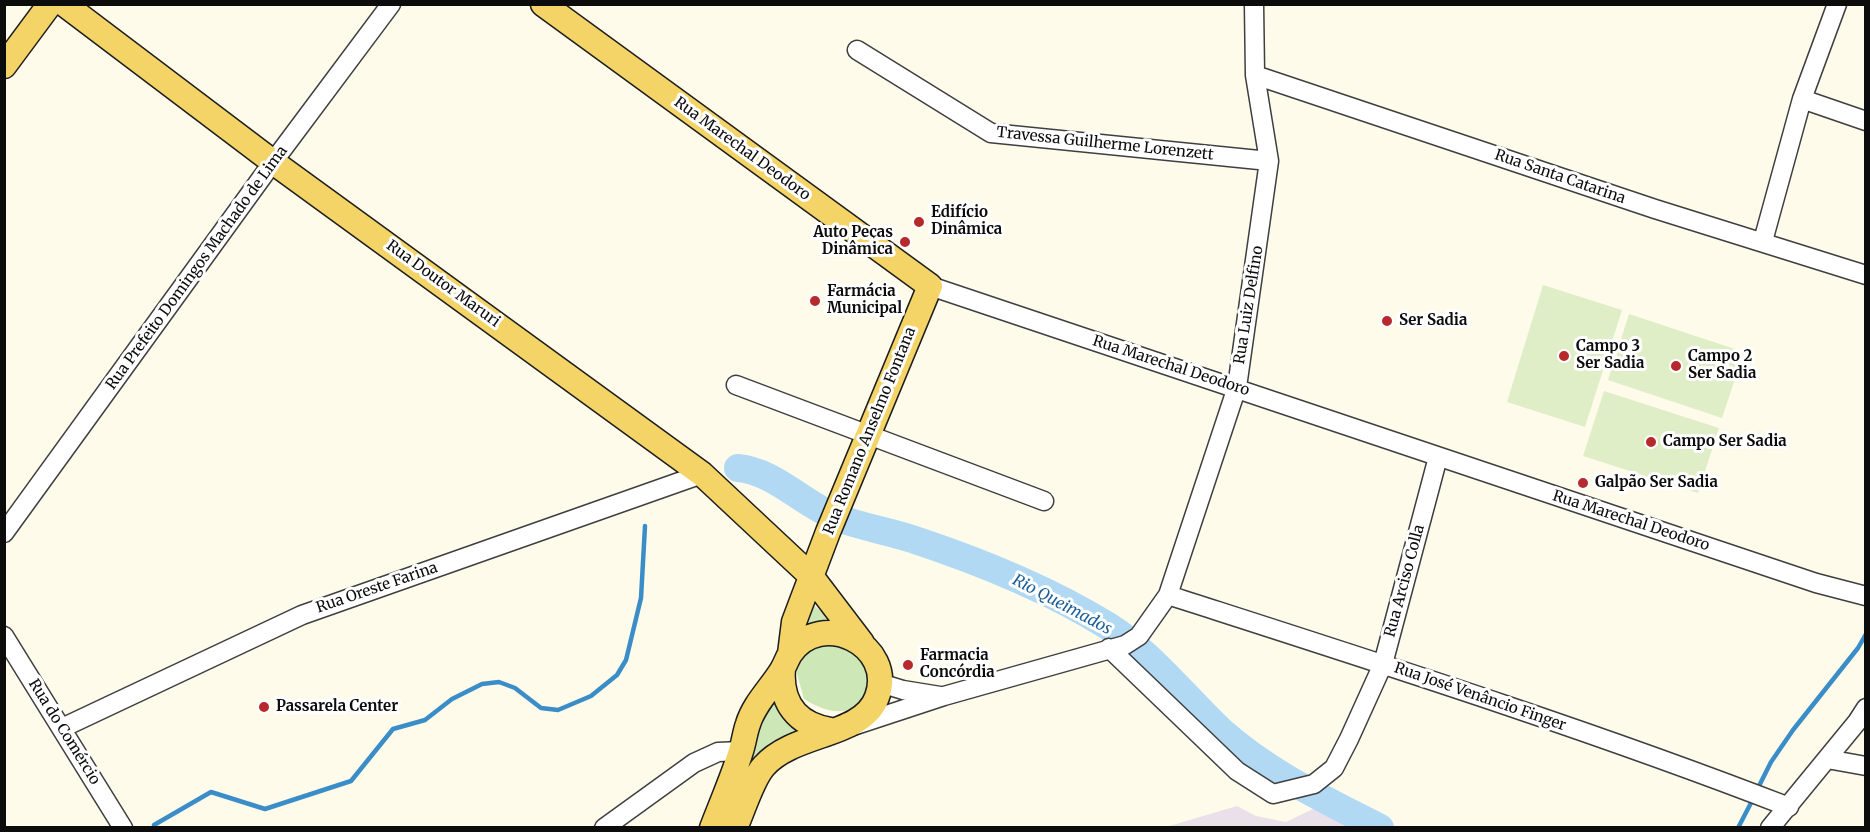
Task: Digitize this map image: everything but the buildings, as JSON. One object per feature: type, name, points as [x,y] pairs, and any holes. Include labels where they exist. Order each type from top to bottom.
[{"type":"main road","points":[[4,66],[50,4]]},
{"type":"main road","name":"Rua Doutor Maruri","points":[[64,4],[273,162],[702,474],[811,576],[862,644]]},
{"type":"main road","name":"Rua Marechal Deodoro","points":[[543,4],[930,286]]},
{"type":"main road","name":"Rua Romano Anselmo Fontana","points":[[811,576],[930,286]]},
{"type":"main road","points":[[811,576],[794,622],[782,683],[785,698],[792,711],[803,722],[839,729]]},
{"type":"main road","points":[[712,828],[741,751],[752,714],[786,661],[801,642],[815,634],[832,632],[848,635],[872,654],[878,668],[880,683],[877,697],[870,710],[860,721],[777,754],[762,767],[735,828]]},
{"type":"main road","points":[[741,751],[762,767]]},
{"type":"street","name":"Rua Prefeito Domingos Machado de Lima","points":[[4,533],[273,162],[391,4]]},
{"type":"street","name":"Rua Luiz Delfino","points":[[1124,643],[1168,596],[1237,387],[1269,161],[1255,75],[1254,4]]},
{"type":"street","points":[[1763,241],[1802,99],[1837,4]]},
{"type":"street","name":"Travessa Guilherme Lorenzett","points":[[857,50],[991,133],[1269,161]]},
{"type":"street","name":"Rua Santa Catarina","points":[[1255,75],[1644,206],[1763,241],[1866,275]]},
{"type":"street","points":[[1802,99],[1866,121]]},
{"type":"street","name":"Rua Marechal Deodoro","points":[[930,286],[1237,387],[1438,458],[1816,583],[1866,596]]},
{"type":"street","points":[[736,385],[1044,501]]},
{"type":"street","name":"Rua Arciso Colla","points":[[1124,643],[1237,771],[1273,794],[1314,784],[1334,768],[1383,664],[1438,458]]},
{"type":"street","name":"Rua Oreste Farina","points":[[62,728],[302,615],[702,474]]},
{"type":"street","name":"Rua José Venâncio Finger","points":[[1168,596],[1383,664],[1690,769],[1788,807]]},
{"type":"street","name":"Rua do Comércio","points":[[4,636],[123,828]]},
{"type":"street","points":[[839,729],[1124,643]]},
{"type":"street","points":[[880,683],[903,690],[944,696]]},
{"type":"street","points":[[1770,828],[1866,708]]},
{"type":"street","points":[[604,828],[694,764],[718,752],[741,751]]},
{"type":"street","points":[[1827,759],[1866,766]]},
{"type":"shaded area","points":[[1237,806],[1256,816],[1286,822],[1317,807],[1356,827],[1166,827]]},
{"type":"green space","name":"Campo 3 Ser Sadia","points":[[1543,285],[1622,310],[1585,427],[1507,402]]},
{"type":"green space","name":"Campo 2 Ser Sadia","points":[[1629,314],[1744,352],[1722,418],[1608,380]]},
{"type":"green space","name":"Campo Ser Sadia","points":[[1604,391],[1719,428],[1698,493],[1583,456]]},
{"type":"green space","points":[[809,601],[838,626],[804,633]]},
{"type":"green space","points":[[819,640],[849,648],[871,670],[867,705],[835,711],[821,708],[804,699],[795,667],[803,653]]},
{"type":"green space","points":[[776,698],[801,731],[755,759],[748,753],[770,700]]},
{"type":"waterway","name":"Rio Queimados","points":[[738,468],[764,475],[838,518],[903,536],[962,557],[1013,577],[1085,613],[1108,626],[1139,649],[1221,731],[1258,760],[1317,796],[1380,828]]},
{"type":"waterway","points":[[154,825],[211,792],[265,809],[351,781],[393,729],[425,720],[452,699],[482,684],[499,682],[515,688],[541,708],[558,710],[591,696],[617,675],[626,660],[641,598],[645,526]]},
{"type":"waterway","points":[[1756,792],[1771,762],[1793,730],[1858,648],[1866,634]]},
{"type":"waterway","points":[[1738,828],[1753,799]]},
{"type":"place","name":"Edifício Dinâmica","points":[[919,222]]},
{"type":"place","name":"Auto Peças Dinâmica","points":[[905,242]]},
{"type":"place","name":"Farmácia Municipal","points":[[815,301]]},
{"type":"place","name":"Ser Sadia","points":[[1387,321]]},
{"type":"place","name":"Campo 3 Ser Sadia","points":[[1564,356]]},
{"type":"place","name":"Campo 2 Ser Sadia","points":[[1676,366]]},
{"type":"place","name":"Campo Ser Sadia","points":[[1651,442]]},
{"type":"place","name":"Galpão Ser Sadia","points":[[1583,483]]},
{"type":"place","name":"Farmacia Concórdia","points":[[908,665]]},
{"type":"place","name":"Passarela Center","points":[[264,707]]}]
